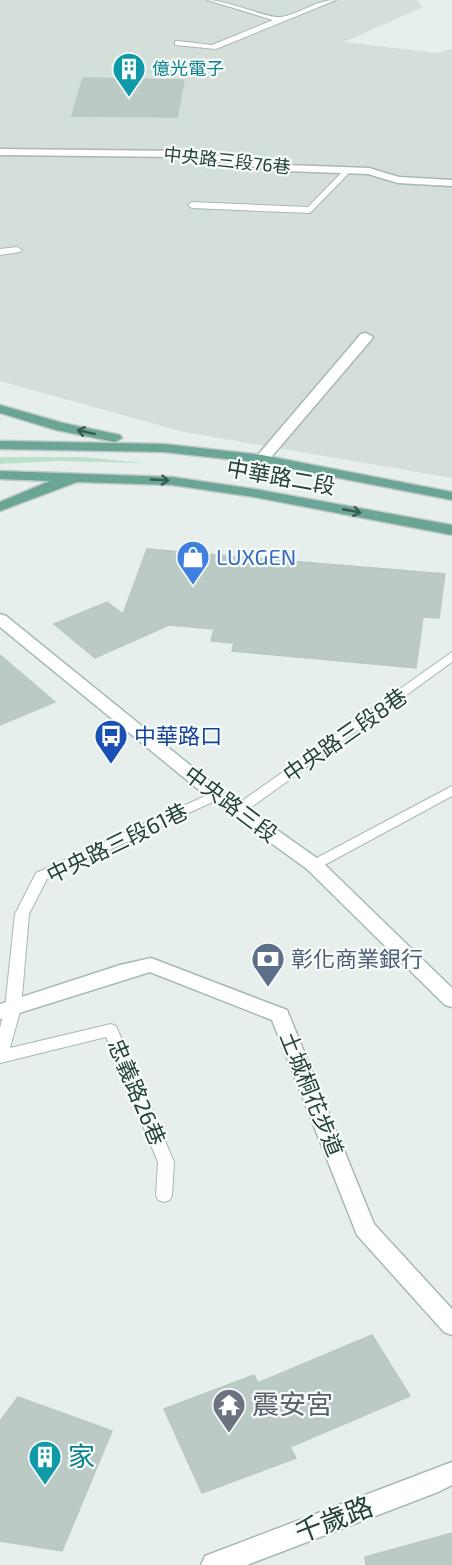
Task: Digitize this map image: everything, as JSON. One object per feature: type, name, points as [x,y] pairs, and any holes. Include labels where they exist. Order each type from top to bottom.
[{"type":"main road","points":[[0,409],[61,427],[164,448]]},
{"type":"main road","points":[[0,446],[164,448]]},
{"type":"main road","name":"中華路二段","points":[[164,448],[262,459],[452,496]]},
{"type":"main road","points":[[0,475],[102,477]]},
{"type":"main road","name":"中華路二段","points":[[102,477],[172,481],[254,493],[452,530]]},
{"type":"main road","points":[[0,507],[56,484],[102,477]]},
{"type":"street","name":"中央路三段76巷","points":[[0,152],[182,154],[286,168],[369,171],[398,180],[452,183]]},
{"type":"street","points":[[262,459],[366,337]]},
{"type":"street","name":"中央路三段","points":[[0,619],[216,795],[314,865],[452,1000]]},
{"type":"street","name":"土城桐花步道","points":[[7,1010],[127,970],[151,965],[280,1015],[365,1229],[452,1325]]},
{"type":"street","name":"千歲路","points":[[214,1565],[429,1484],[452,1473]]},
{"type":"lane","points":[[211,0],[280,20]]},
{"type":"lane","points":[[178,43],[213,47],[332,0]]},
{"type":"lane","points":[[192,205],[310,210],[346,171]]},
{"type":"lane","points":[[0,252],[17,250]]},
{"type":"lane","name":"中央路三段8巷","points":[[237,811],[452,656]]},
{"type":"lane","points":[[314,865],[452,790]]},
{"type":"lane","name":"中央路三段61巷","points":[[0,1057],[22,914],[41,876],[216,795]]},
{"type":"lane","name":"忠義路26巷","points":[[0,1057],[111,1030],[166,1162],[164,1195]]},
{"type":"shaded area","points":[[0,0],[417,0],[423,7],[344,42],[436,53],[452,49],[452,478],[184,432],[0,381]]},
{"type":"green space","points":[[0,457],[82,457],[145,463],[57,461],[0,464]]},
{"type":"building","name":"億光電子","points":[[83,78],[184,80],[177,117],[72,116]]},
{"type":"building","points":[[147,549],[445,574],[439,618],[423,617],[416,668],[232,651],[234,643],[211,641],[214,629],[169,625],[95,658],[54,624],[107,602],[123,614]]},
{"type":"building","points":[[0,655],[55,702],[0,725]]},
{"type":"building","points":[[372,1335],[410,1396],[290,1447],[296,1458],[202,1493],[164,1409],[254,1375],[258,1383]]},
{"type":"building","name":"家","points":[[18,1397],[112,1431],[62,1551],[0,1541],[0,1421]]},
{"type":"building","points":[[452,1533],[452,1565],[366,1565],[365,1557]]},
{"type":"place","name":"億光電子","points":[[129,98]]},
{"type":"place","name":"LUXGEN","points":[[193,586]]},
{"type":"place","name":"中華路口","points":[[111,765]]},
{"type":"place","name":"彰化商業銀行","points":[[268,988]]},
{"type":"place","name":"震安宮","points":[[229,1434]]},
{"type":"place","name":"家","points":[[45,1486]]}]
